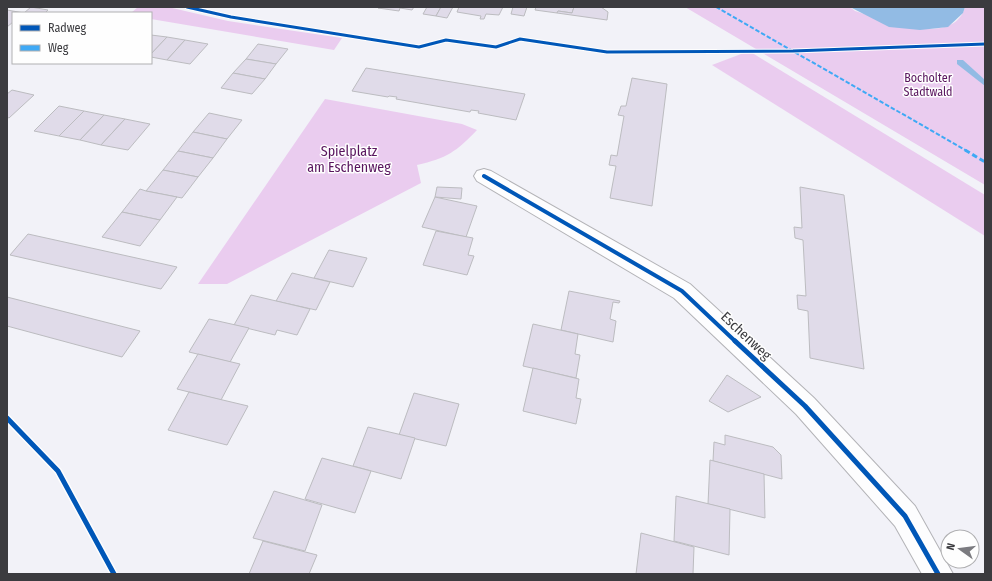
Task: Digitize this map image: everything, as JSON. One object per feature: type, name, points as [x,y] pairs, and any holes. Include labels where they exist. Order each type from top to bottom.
[{"type":"street","name":"Eschenweg","points":[[484,176],[682,291],[805,406],[900,510],[905,516],[938,574]]},
{"type":"green space","points":[[138,7],[168,7],[228,21],[342,38],[334,50],[152,19],[152,12],[132,12]]},
{"type":"green space","name":"Bocholter Stadtwald","points":[[685,7],[850,7],[855,11],[882,20],[916,28],[932,29],[947,26],[958,20],[965,7],[985,7],[985,185]]},
{"type":"green space","points":[[749,51],[985,195],[985,236],[712,65]]},
{"type":"green space","name":"Spielplatz am Eschenweg","points":[[325,99],[462,124],[477,130],[457,149],[444,157],[417,165],[421,183],[227,284],[198,284]]},
{"type":"water","points":[[850,7],[965,7],[963,13],[948,27],[920,30],[889,27]]},
{"type":"building","points":[[31,7],[48,10],[46,12],[25,12]]},
{"type":"building","points":[[414,7],[412,10],[400,8],[399,11],[378,8]]},
{"type":"building","points":[[427,7],[441,7],[436,16],[423,14]]},
{"type":"building","points":[[441,7],[453,7],[447,18],[436,16]]},
{"type":"building","points":[[459,7],[503,7],[499,15],[486,14],[484,19],[480,19],[481,16],[457,12]]},
{"type":"building","points":[[513,7],[527,7],[524,16],[511,14]]},
{"type":"building","points":[[536,7],[574,7],[572,13],[558,11],[557,13],[535,10]]},
{"type":"building","points":[[574,7],[601,7],[608,12],[607,20],[557,13],[558,11],[572,13]]},
{"type":"building","points":[[7,10],[18,12],[12,12],[12,23],[7,27]]},
{"type":"building","points":[[152,35],[167,37],[152,53]]},
{"type":"building","points":[[167,37],[185,40],[167,60],[152,57],[152,53]]},
{"type":"building","points":[[185,40],[208,44],[190,64],[167,60]]},
{"type":"building","points":[[258,44],[288,49],[276,64],[246,59]]},
{"type":"building","points":[[246,59],[276,64],[265,79],[233,73]]},
{"type":"building","points":[[366,68],[525,94],[516,120],[478,113],[479,111],[471,110],[470,112],[396,99],[397,97],[352,91]]},
{"type":"building","points":[[233,73],[265,79],[252,94],[221,88]]},
{"type":"building","points":[[632,78],[667,84],[652,206],[610,198],[616,166],[609,165],[611,155],[617,156],[624,116],[618,115],[621,106],[626,106]]},
{"type":"building","points":[[12,90],[34,95],[9,118],[7,117],[7,94]]},
{"type":"building","points":[[59,106],[84,111],[59,136],[34,131]]},
{"type":"building","points":[[84,111],[104,115],[80,140],[59,136]]},
{"type":"building","points":[[209,113],[242,120],[227,139],[193,132]]},
{"type":"building","points":[[104,115],[125,119],[101,145],[80,140]]},
{"type":"building","points":[[125,119],[150,124],[128,150],[101,145]]},
{"type":"building","points":[[193,132],[227,139],[213,158],[178,151]]},
{"type":"building","points":[[178,151],[213,158],[198,177],[163,170]]},
{"type":"building","points":[[163,170],[198,177],[182,198],[146,191]]},
{"type":"building","points":[[437,187],[462,188],[461,199],[435,197]]},
{"type":"building","points":[[800,187],[844,195],[864,369],[810,358],[808,311],[798,309],[797,295],[806,296],[803,240],[795,238],[794,227],[802,228]]},
{"type":"building","points":[[140,189],[177,197],[160,220],[122,212]]},
{"type":"building","points":[[435,197],[477,206],[466,237],[422,227]]},
{"type":"building","points":[[122,212],[160,220],[140,246],[102,237]]},
{"type":"building","points":[[436,231],[473,238],[468,255],[474,256],[467,275],[423,265]]},
{"type":"building","points":[[28,234],[177,267],[161,289],[10,255]]},
{"type":"building","points":[[329,250],[367,258],[353,287],[314,278]]},
{"type":"building","points":[[292,273],[330,282],[316,310],[276,301]]},
{"type":"building","points":[[569,291],[620,301],[619,303],[613,302],[610,319],[616,321],[613,342],[561,330]]},
{"type":"building","points":[[251,295],[310,309],[297,335],[277,330],[275,335],[234,325]]},
{"type":"building","points":[[7,297],[140,331],[122,357],[7,326]]},
{"type":"building","points":[[209,319],[249,328],[230,362],[189,352]]},
{"type":"building","points":[[533,324],[578,334],[575,354],[580,355],[576,378],[523,366]]},
{"type":"building","points":[[198,354],[240,364],[221,400],[177,389]]},
{"type":"building","points":[[533,368],[579,379],[576,398],[581,399],[576,424],[523,411]]},
{"type":"building","points":[[727,375],[761,397],[728,412],[709,401]]},
{"type":"building","points":[[189,392],[248,406],[227,445],[168,430]]},
{"type":"building","points":[[414,393],[459,404],[446,446],[399,435]]},
{"type":"building","points":[[368,427],[415,438],[401,479],[353,466]]},
{"type":"building","points":[[725,435],[773,447],[781,455],[782,479],[713,461],[714,442],[725,445]]},
{"type":"building","points":[[322,458],[371,471],[355,513],[305,499]]},
{"type":"building","points":[[710,460],[764,474],[765,518],[708,504]]},
{"type":"building","points":[[274,491],[322,505],[305,551],[253,538]]},
{"type":"building","points":[[676,496],[730,509],[729,555],[674,541]]},
{"type":"building","points":[[641,533],[694,547],[693,574],[636,574]]},
{"type":"building","points":[[263,541],[317,555],[309,574],[249,574]]},
{"type":"waterway","points":[[960,62],[985,84]]},
{"type":"marked path","points":[[716,7],[985,162]]},
{"type":"cycle path","points":[[187,7],[231,17],[419,47],[446,40],[496,47],[520,39],[607,52],[793,51],[985,44]]},
{"type":"cycle path","points":[[484,176],[682,291],[805,406],[905,516],[938,574]]},
{"type":"cycle path","points":[[7,418],[58,471],[114,574]]}]
